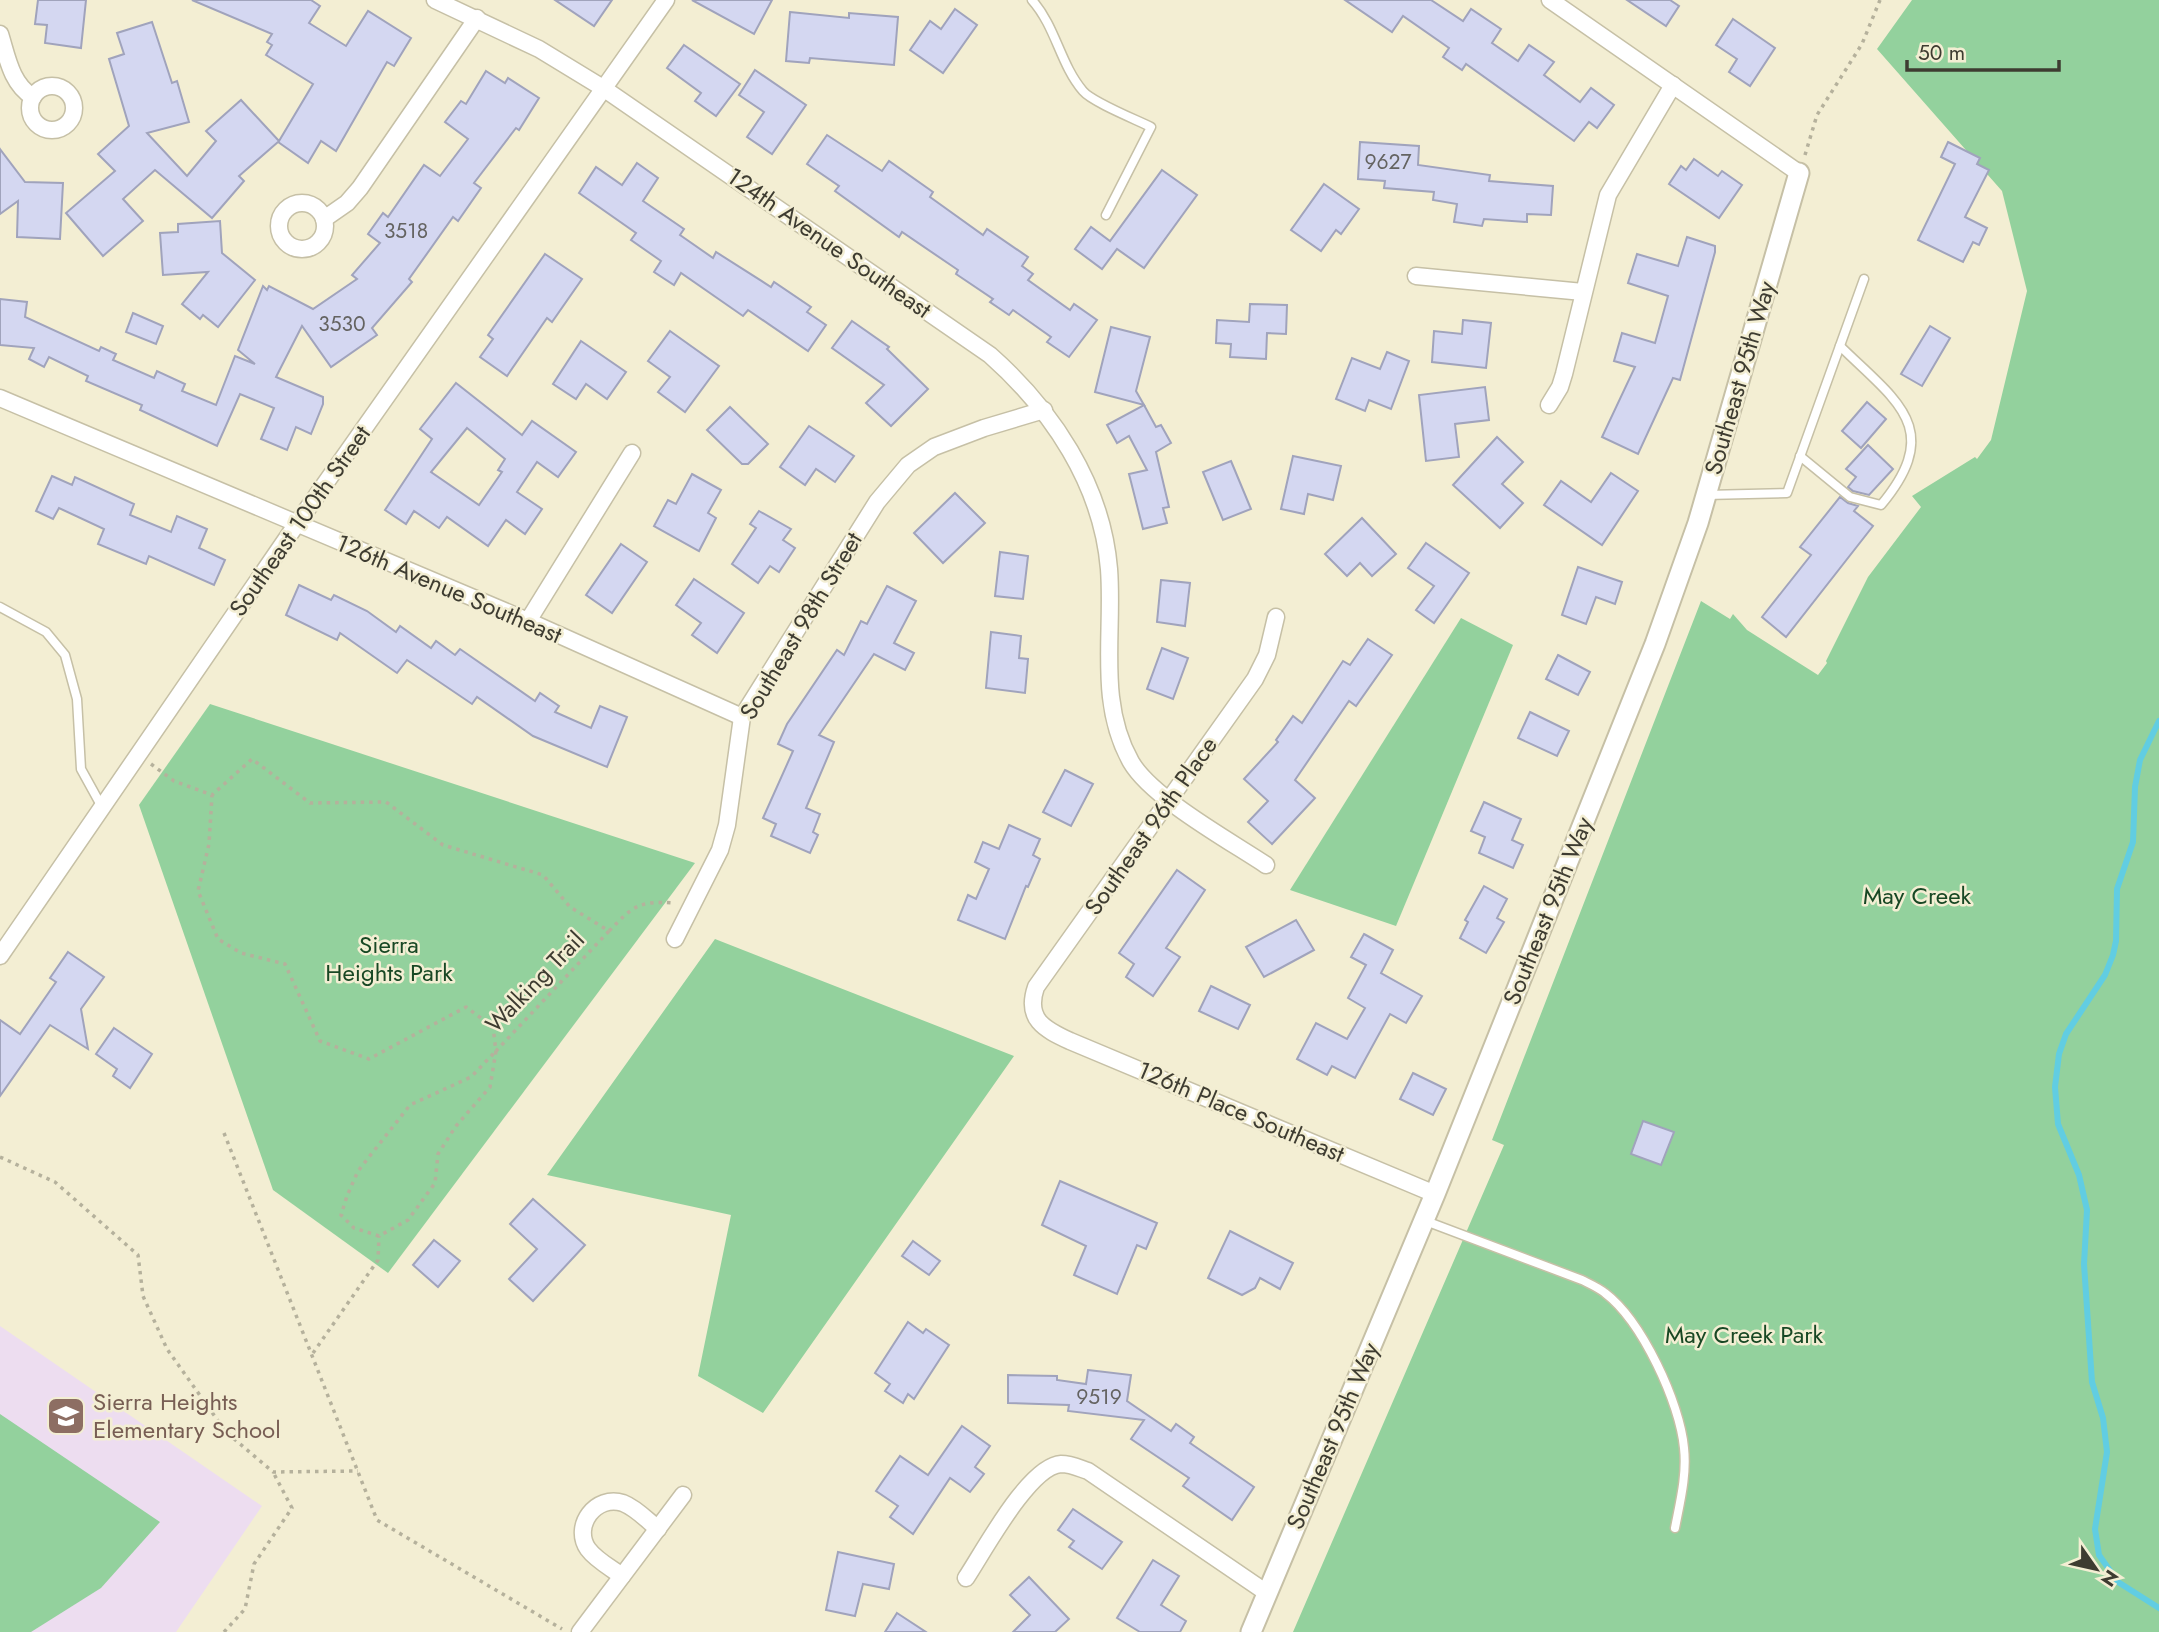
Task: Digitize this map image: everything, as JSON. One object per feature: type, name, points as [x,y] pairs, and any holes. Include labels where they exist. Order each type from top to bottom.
[{"type":"street","name":"124th Avenue Southeast","points":[[435,0],[539,49],[603,88],[990,355],[1018,380],[1045,410],[1070,451],[1084,478],[1104,537],[1109,570],[1107,663],[1111,702],[1122,741],[1132,763],[1149,785],[1170,801],[1266,865]]},
{"type":"street","name":"Southeast 100th Street","points":[[0,956],[296,525],[666,0]]},
{"type":"street","points":[[1558,2],[1799,173]]},
{"type":"street","points":[[324,219],[347,203],[360,188],[477,18]]},
{"type":"street","points":[[0,34],[15,79],[25,92],[33,97]]},
{"type":"street","points":[[1549,405],[1564,374],[1608,195],[1673,85]]},
{"type":"street","name":"Southeast 95th Way","points":[[1251,1632],[1435,1194],[1655,644],[1706,495],[1799,173]]},
{"type":"street","points":[[1416,276],[1583,292]]},
{"type":"street","name":"126th Avenue Southeast","points":[[0,398],[528,621],[741,717]]},
{"type":"street","name":"Southeast 98th Street","points":[[675,939],[720,850],[727,825],[741,717],[877,502],[908,465],[934,447],[984,428],[1045,410]]},
{"type":"street","points":[[528,621],[632,453]]},
{"type":"street","name":"Southeast 96th Place","points":[[1048,1031],[1039,1022],[1034,1010],[1032,999],[1036,987],[1255,679],[1267,654],[1276,617]]},
{"type":"street","name":"126th Place Southeast","points":[[1048,1031],[1435,1194]]},
{"type":"street","points":[[966,1578],[1023,1490],[1034,1478],[1060,1464],[1073,1465],[1088,1471],[1266,1593]]},
{"type":"street","points":[[580,1632],[682,1495]]},
{"type":"street","points":[[622,1576],[588,1549],[583,1532],[588,1514],[604,1503],[622,1503],[658,1529]]},
{"type":"lane","points":[[1032,0],[1045,15],[1070,71],[1084,93],[1152,127],[1106,215]]},
{"type":"lane","points":[[1706,495],[1787,493],[1864,279]]},
{"type":"lane","points":[[1800,456],[1850,497],[1881,505],[1900,482],[1912,450],[1912,434],[1907,418],[1885,391],[1840,346]]},
{"type":"lane","points":[[0,607],[25,618],[46,632],[65,654],[77,699],[81,769],[102,807]]},
{"type":"lane","points":[[1423,1220],[1582,1280],[1605,1293],[1628,1316],[1645,1341],[1660,1371],[1674,1408],[1684,1447],[1684,1485],[1675,1528]]},
{"type":"path","points":[[1799,173],[1817,115],[1862,44],[1880,0]]},
{"type":"path","points":[[138,755],[174,781],[212,795]]},
{"type":"path","name":"Walking Trail","points":[[252,759],[310,803],[386,802],[443,845],[543,875],[570,907],[609,932],[496,1051],[493,1027],[466,1007],[369,1059],[320,1041],[285,964],[242,953],[218,939],[198,891],[209,844],[212,795],[252,759]]},
{"type":"path","points":[[609,932],[635,906],[659,902],[692,906]]},
{"type":"path","points":[[496,1051],[490,1087],[456,1126],[438,1154],[435,1183],[408,1220],[379,1236],[354,1228],[341,1215],[358,1171],[410,1105],[471,1077],[496,1051]]},
{"type":"path","points":[[224,1133],[377,1520],[566,1632]]},
{"type":"path","points":[[0,1157],[55,1182],[138,1255],[143,1296],[167,1349],[226,1432],[273,1472],[292,1508],[254,1564],[245,1609],[224,1632]]},
{"type":"path","points":[[312,1355],[378,1261],[379,1236]]},
{"type":"path","points":[[273,1472],[358,1471]]},
{"type":"shaded area","name":"Sierra Heights Elementary School","points":[[0,1326],[262,1506],[176,1632],[0,1632]]},
{"type":"green space","name":"May Creek Park","points":[[1912,0],[2159,0],[2159,1632],[1293,1632],[1504,1145],[1492,1140],[1701,601],[1730,619],[1733,614],[1747,630],[1818,675],[1827,663],[1868,577],[1921,507],[1912,496],[1975,457],[1977,459],[1991,440],[2027,291],[2002,191],[1877,49]]},
{"type":"green space","points":[[1461,618],[1513,645],[1396,926],[1290,890]]},
{"type":"green space","name":"Sierra Heights Park","points":[[210,704],[695,863],[388,1273],[273,1190],[139,805]]},
{"type":"green space","points":[[715,939],[1014,1056],[763,1413],[698,1376],[731,1215],[547,1175]]},
{"type":"green space","points":[[0,1414],[160,1522],[101,1588],[31,1632],[0,1632]]},
{"type":"building","points":[[38,0],[86,0],[81,48],[45,43],[47,25],[35,24]]},
{"type":"building","points":[[192,0],[311,0],[320,6],[309,23],[346,46],[368,11],[411,38],[394,66],[387,62],[336,151],[321,141],[308,163],[278,142],[239,176],[244,181],[212,218],[155,170],[123,199],[143,221],[103,256],[66,213],[115,171],[98,154],[129,126],[109,59],[124,54],[117,33],[152,22],[172,83],[177,81],[189,122],[147,133],[187,176],[216,141],[206,131],[241,100],[279,141],[313,84],[266,55],[272,45],[267,42],[272,34]]},
{"type":"building","points":[[555,0],[612,0],[594,26]]},
{"type":"building","points":[[692,0],[772,0],[754,34]]},
{"type":"building","points":[[1345,0],[1431,0],[1463,21],[1471,9],[1501,29],[1492,43],[1518,61],[1529,45],[1554,62],[1544,75],[1580,102],[1591,88],[1614,105],[1597,128],[1589,122],[1574,141],[1466,64],[1462,70],[1443,57],[1449,48],[1403,16],[1392,32]]},
{"type":"building","points":[[1627,0],[1670,0],[1679,6],[1666,26]]},
{"type":"building","points":[[955,9],[977,25],[943,73],[910,50],[930,21],[941,29]]},
{"type":"building","points":[[790,12],[849,18],[849,13],[898,17],[894,65],[810,58],[809,63],[786,61]]},
{"type":"building","points":[[1733,19],[1775,48],[1750,86],[1729,72],[1737,59],[1716,45]]},
{"type":"building","points":[[684,45],[740,84],[716,116],[695,101],[701,93],[667,68]]},
{"type":"building","points":[[755,70],[806,105],[772,154],[747,137],[764,112],[739,95]]},
{"type":"building","points":[[486,71],[505,83],[508,78],[539,98],[519,130],[516,128],[474,183],[481,188],[458,221],[453,217],[409,279],[412,282],[372,328],[377,335],[331,367],[302,326],[276,377],[323,397],[323,404],[311,434],[296,427],[287,450],[261,439],[274,408],[240,394],[217,446],[140,410],[142,405],[86,381],[88,376],[49,357],[44,367],[29,359],[34,348],[0,345],[0,299],[27,302],[25,317],[99,351],[101,347],[116,354],[113,360],[154,378],[157,371],[185,384],[182,391],[216,405],[235,356],[255,364],[238,350],[263,286],[267,290],[269,286],[313,309],[357,279],[352,275],[380,243],[368,234],[383,213],[388,217],[424,165],[440,176],[468,139],[445,122],[461,101],[466,104]]},
{"type":"building","points":[[827,135],[882,171],[889,161],[933,192],[930,197],[983,235],[987,229],[1028,257],[1022,266],[1033,274],[1028,280],[1070,310],[1074,304],[1097,320],[1069,357],[1047,342],[1051,337],[1013,310],[1009,315],[990,302],[993,299],[956,274],[958,270],[902,232],[899,237],[835,191],[839,186],[807,164]]},
{"type":"building","points":[[1360,142],[1419,146],[1418,165],[1490,175],[1489,181],[1553,186],[1551,215],[1527,214],[1527,222],[1484,219],[1482,226],[1454,222],[1457,204],[1433,200],[1434,192],[1384,188],[1385,181],[1358,179]]},
{"type":"building","points":[[1948,142],[1980,158],[1977,164],[1989,170],[1965,217],[1987,228],[1979,245],[1973,242],[1963,262],[1918,240],[1955,164],[1941,157]]},
{"type":"building","points":[[0,149],[25,182],[63,183],[60,239],[17,237],[18,201],[0,214]]},
{"type":"building","points":[[1694,159],[1718,176],[1722,171],[1742,185],[1719,218],[1669,184],[1681,166],[1686,170]]},
{"type":"building","points":[[637,163],[658,178],[643,201],[684,229],[680,235],[713,258],[716,252],[771,287],[774,282],[811,307],[807,312],[826,325],[808,351],[748,310],[743,316],[681,273],[674,285],[654,272],[661,261],[631,240],[636,233],[579,193],[596,167],[622,185]]},
{"type":"building","points":[[1162,170],[1197,195],[1144,268],[1117,249],[1102,269],[1075,249],[1091,227],[1110,241]]},
{"type":"building","points":[[1324,184],[1359,209],[1341,234],[1336,230],[1321,251],[1291,230]]},
{"type":"building","points":[[220,221],[222,253],[255,280],[218,327],[203,315],[200,319],[182,304],[208,272],[163,275],[160,233],[178,232],[178,224]]},
{"type":"building","points":[[1687,237],[1715,246],[1715,252],[1680,380],[1673,378],[1638,454],[1602,437],[1635,367],[1614,361],[1622,333],[1655,343],[1668,296],[1628,283],[1637,254],[1678,266]]},
{"type":"building","points":[[545,254],[582,279],[552,322],[547,318],[507,376],[480,357],[493,339],[488,335]]},
{"type":"building","points":[[1250,304],[1287,305],[1286,334],[1267,333],[1266,359],[1230,357],[1231,344],[1216,343],[1217,320],[1249,322]]},
{"type":"building","points":[[133,313],[163,326],[156,344],[126,332]]},
{"type":"building","points":[[1463,320],[1491,323],[1486,368],[1432,362],[1434,331],[1462,334]]},
{"type":"building","points":[[852,321],[889,347],[887,349],[928,389],[891,426],[866,403],[884,385],[832,348]]},
{"type":"building","points":[[1930,326],[1950,338],[1922,386],[1901,374]]},
{"type":"building","points":[[1111,327],[1150,337],[1136,391],[1144,405],[1095,392]]},
{"type":"building","points":[[670,331],[719,366],[685,412],[658,392],[670,377],[648,361]]},
{"type":"building","points":[[581,341],[626,372],[607,399],[586,384],[576,399],[553,384]]},
{"type":"building","points":[[1387,352],[1409,361],[1391,409],[1369,400],[1365,411],[1336,399],[1352,358],[1380,369]]},
{"type":"building","points":[[456,383],[522,435],[532,421],[576,452],[558,477],[537,462],[517,492],[542,509],[525,534],[506,520],[488,546],[447,517],[439,528],[414,511],[406,524],[385,510],[432,439],[420,429]],"holes":[[[467,428],[505,459],[498,470],[502,472],[479,505],[431,472]]]},
{"type":"building","points":[[1485,387],[1489,420],[1455,424],[1459,457],[1426,461],[1419,395]]},
{"type":"building","points":[[1867,402],[1886,419],[1861,448],[1842,431]]},
{"type":"building","points":[[1144,405],[1156,427],[1161,425],[1171,443],[1156,452],[1169,507],[1163,508],[1167,523],[1143,529],[1129,474],[1147,470],[1129,436],[1117,443],[1107,425]]},
{"type":"building","points":[[730,407],[768,444],[748,464],[742,464],[707,430]]},
{"type":"building","points":[[809,426],[854,456],[835,482],[816,469],[805,485],[780,467]]},
{"type":"building","points":[[1497,437],[1523,462],[1502,484],[1523,503],[1500,528],[1453,485]]},
{"type":"building","points":[[1868,445],[1893,469],[1869,495],[1848,487],[1856,477],[1846,469]]},
{"type":"building","points":[[1293,456],[1341,466],[1333,500],[1308,494],[1304,514],[1281,509]]},
{"type":"building","points":[[1231,461],[1251,509],[1223,520],[1203,472]]},
{"type":"building","points":[[1611,473],[1638,491],[1602,545],[1544,505],[1561,481],[1591,502]]},
{"type":"building","points":[[692,474],[721,490],[708,513],[716,518],[699,551],[654,526],[668,500],[676,504]]},
{"type":"building","points":[[52,476],[72,485],[75,477],[134,504],[130,515],[171,532],[177,516],[207,529],[199,548],[225,560],[214,585],[149,556],[146,564],[98,544],[104,529],[59,508],[53,519],[36,511]]},
{"type":"building","points":[[955,493],[985,523],[943,563],[914,533]]},
{"type":"building","points":[[1840,497],[1858,506],[1854,511],[1873,526],[1786,637],[1762,617],[1811,555],[1800,547]]},
{"type":"building","points":[[759,511],[791,529],[783,540],[795,548],[779,572],[770,566],[758,583],[732,564],[756,528],[750,524]]},
{"type":"building","points":[[1362,518],[1396,554],[1372,576],[1360,563],[1347,576],[1325,554]]},
{"type":"building","points":[[1426,543],[1469,573],[1434,623],[1416,610],[1434,586],[1408,568]]},
{"type":"building","points":[[621,544],[647,562],[612,613],[586,595]]},
{"type":"building","points":[[1000,552],[1028,556],[1023,599],[995,596]]},
{"type":"building","points":[[1578,567],[1622,582],[1615,604],[1596,597],[1586,624],[1562,615]]},
{"type":"building","points":[[694,579],[744,613],[717,653],[692,635],[701,623],[676,605]]},
{"type":"building","points":[[1161,580],[1190,583],[1185,626],[1157,622]]},
{"type":"building","points":[[299,585],[331,600],[334,595],[367,611],[396,632],[400,626],[431,648],[436,641],[455,655],[460,649],[535,701],[540,693],[559,706],[555,712],[591,728],[600,706],[627,717],[607,767],[533,736],[477,697],[472,704],[407,660],[397,673],[340,633],[337,640],[286,615]]},
{"type":"building","points":[[887,586],[916,601],[894,643],[914,653],[905,670],[874,654],[819,735],[834,742],[806,808],[820,814],[813,832],[818,835],[810,853],[771,836],[776,824],[763,818],[793,751],[778,744],[787,724],[837,650],[844,655],[861,621],[867,624]]},
{"type":"building","points":[[991,632],[1021,636],[1019,658],[1028,659],[1025,693],[986,688]]},
{"type":"building","points":[[1368,639],[1392,655],[1356,706],[1349,701],[1295,780],[1315,798],[1272,844],[1248,822],[1268,801],[1244,779],[1278,742],[1276,740],[1293,716],[1302,723],[1343,661],[1350,665]]},
{"type":"building","points":[[1162,648],[1188,658],[1173,699],[1147,689]]},
{"type":"building","points":[[1558,655],[1590,672],[1578,695],[1546,679]]},
{"type":"building","points":[[1530,712],[1569,731],[1557,756],[1518,738]]},
{"type":"building","points":[[1065,770],[1093,784],[1071,826],[1043,812]]},
{"type":"building","points":[[1484,802],[1521,819],[1512,840],[1523,845],[1513,868],[1479,853],[1485,837],[1471,831]]},
{"type":"building","points":[[1009,825],[1040,839],[1033,855],[1040,859],[1005,939],[958,920],[968,895],[976,899],[989,869],[975,862],[983,842],[999,849]]},
{"type":"building","points":[[1177,870],[1205,890],[1166,948],[1180,957],[1153,996],[1126,977],[1134,964],[1119,953]]},
{"type":"building","points":[[1484,886],[1507,899],[1497,918],[1504,922],[1486,953],[1460,938],[1468,922],[1465,920]]},
{"type":"building","points":[[1296,920],[1314,950],[1264,977],[1246,947]]},
{"type":"building","points":[[1364,934],[1393,950],[1381,973],[1422,996],[1406,1023],[1390,1014],[1355,1078],[1332,1066],[1327,1075],[1297,1059],[1316,1023],[1347,1039],[1365,1008],[1348,998],[1366,965],[1351,957]]},
{"type":"building","points":[[68,952],[104,977],[81,1009],[88,1049],[50,1025],[0,1096],[0,1020],[20,1034],[56,982],[50,978]]},
{"type":"building","points":[[1211,986],[1250,1005],[1238,1029],[1199,1011]]},
{"type":"building","points":[[114,1028],[152,1054],[130,1088],[113,1076],[117,1069],[96,1054]]},
{"type":"building","points":[[1413,1073],[1446,1089],[1433,1115],[1400,1099]]},
{"type":"building","points":[[1643,1121],[1674,1132],[1661,1165],[1631,1154]]},
{"type":"building","points":[[1060,1181],[1157,1223],[1146,1249],[1137,1245],[1117,1294],[1074,1275],[1086,1246],[1042,1225]]},
{"type":"building","points":[[533,1199],[585,1245],[533,1301],[509,1279],[537,1249],[510,1224]]},
{"type":"building","points":[[1230,1231],[1293,1263],[1280,1289],[1260,1278],[1255,1288],[1242,1295],[1208,1278]]},
{"type":"building","points":[[434,1240],[460,1261],[438,1287],[413,1265]]},
{"type":"building","points":[[913,1241],[940,1261],[929,1275],[902,1256]]},
{"type":"building","points":[[908,1322],[923,1333],[926,1329],[949,1345],[914,1399],[908,1394],[903,1403],[885,1391],[890,1384],[875,1373]]},
{"type":"building","points":[[1088,1370],[1131,1375],[1127,1401],[1171,1431],[1176,1424],[1194,1437],[1190,1443],[1254,1487],[1232,1520],[1183,1486],[1189,1478],[1131,1439],[1144,1420],[1068,1411],[1069,1405],[1008,1403],[1008,1375],[1057,1376],[1057,1380],[1086,1384]]},
{"type":"building","points":[[962,1426],[990,1446],[975,1467],[984,1474],[970,1492],[950,1478],[913,1534],[890,1517],[898,1506],[876,1491],[900,1456],[928,1475]]},
{"type":"building","points":[[1073,1509],[1122,1542],[1102,1569],[1069,1547],[1074,1541],[1058,1530]]},
{"type":"building","points":[[838,1552],[894,1564],[889,1589],[863,1584],[855,1616],[826,1610]]},
{"type":"building","points":[[1153,1560],[1179,1576],[1161,1605],[1186,1621],[1180,1632],[1140,1632],[1117,1618]]},
{"type":"building","points":[[1029,1577],[1069,1619],[1055,1632],[1013,1632],[1030,1615],[1010,1595]]},
{"type":"building","points":[[897,1613],[926,1632],[885,1632]]},
{"type":"waterway","name":"May Creek","points":[[2159,721],[2140,760],[2135,787],[2133,842],[2117,889],[2116,941],[2113,955],[2105,975],[2066,1034],[2059,1054],[2055,1087],[2058,1124],[2079,1175],[2087,1210],[2084,1264],[2092,1382],[2103,1418],[2107,1452],[2095,1529],[2099,1555],[2118,1582],[2159,1608]]},
{"type":"place","name":"Sierra Heights Elementary School","points":[[66,1416]]}]
